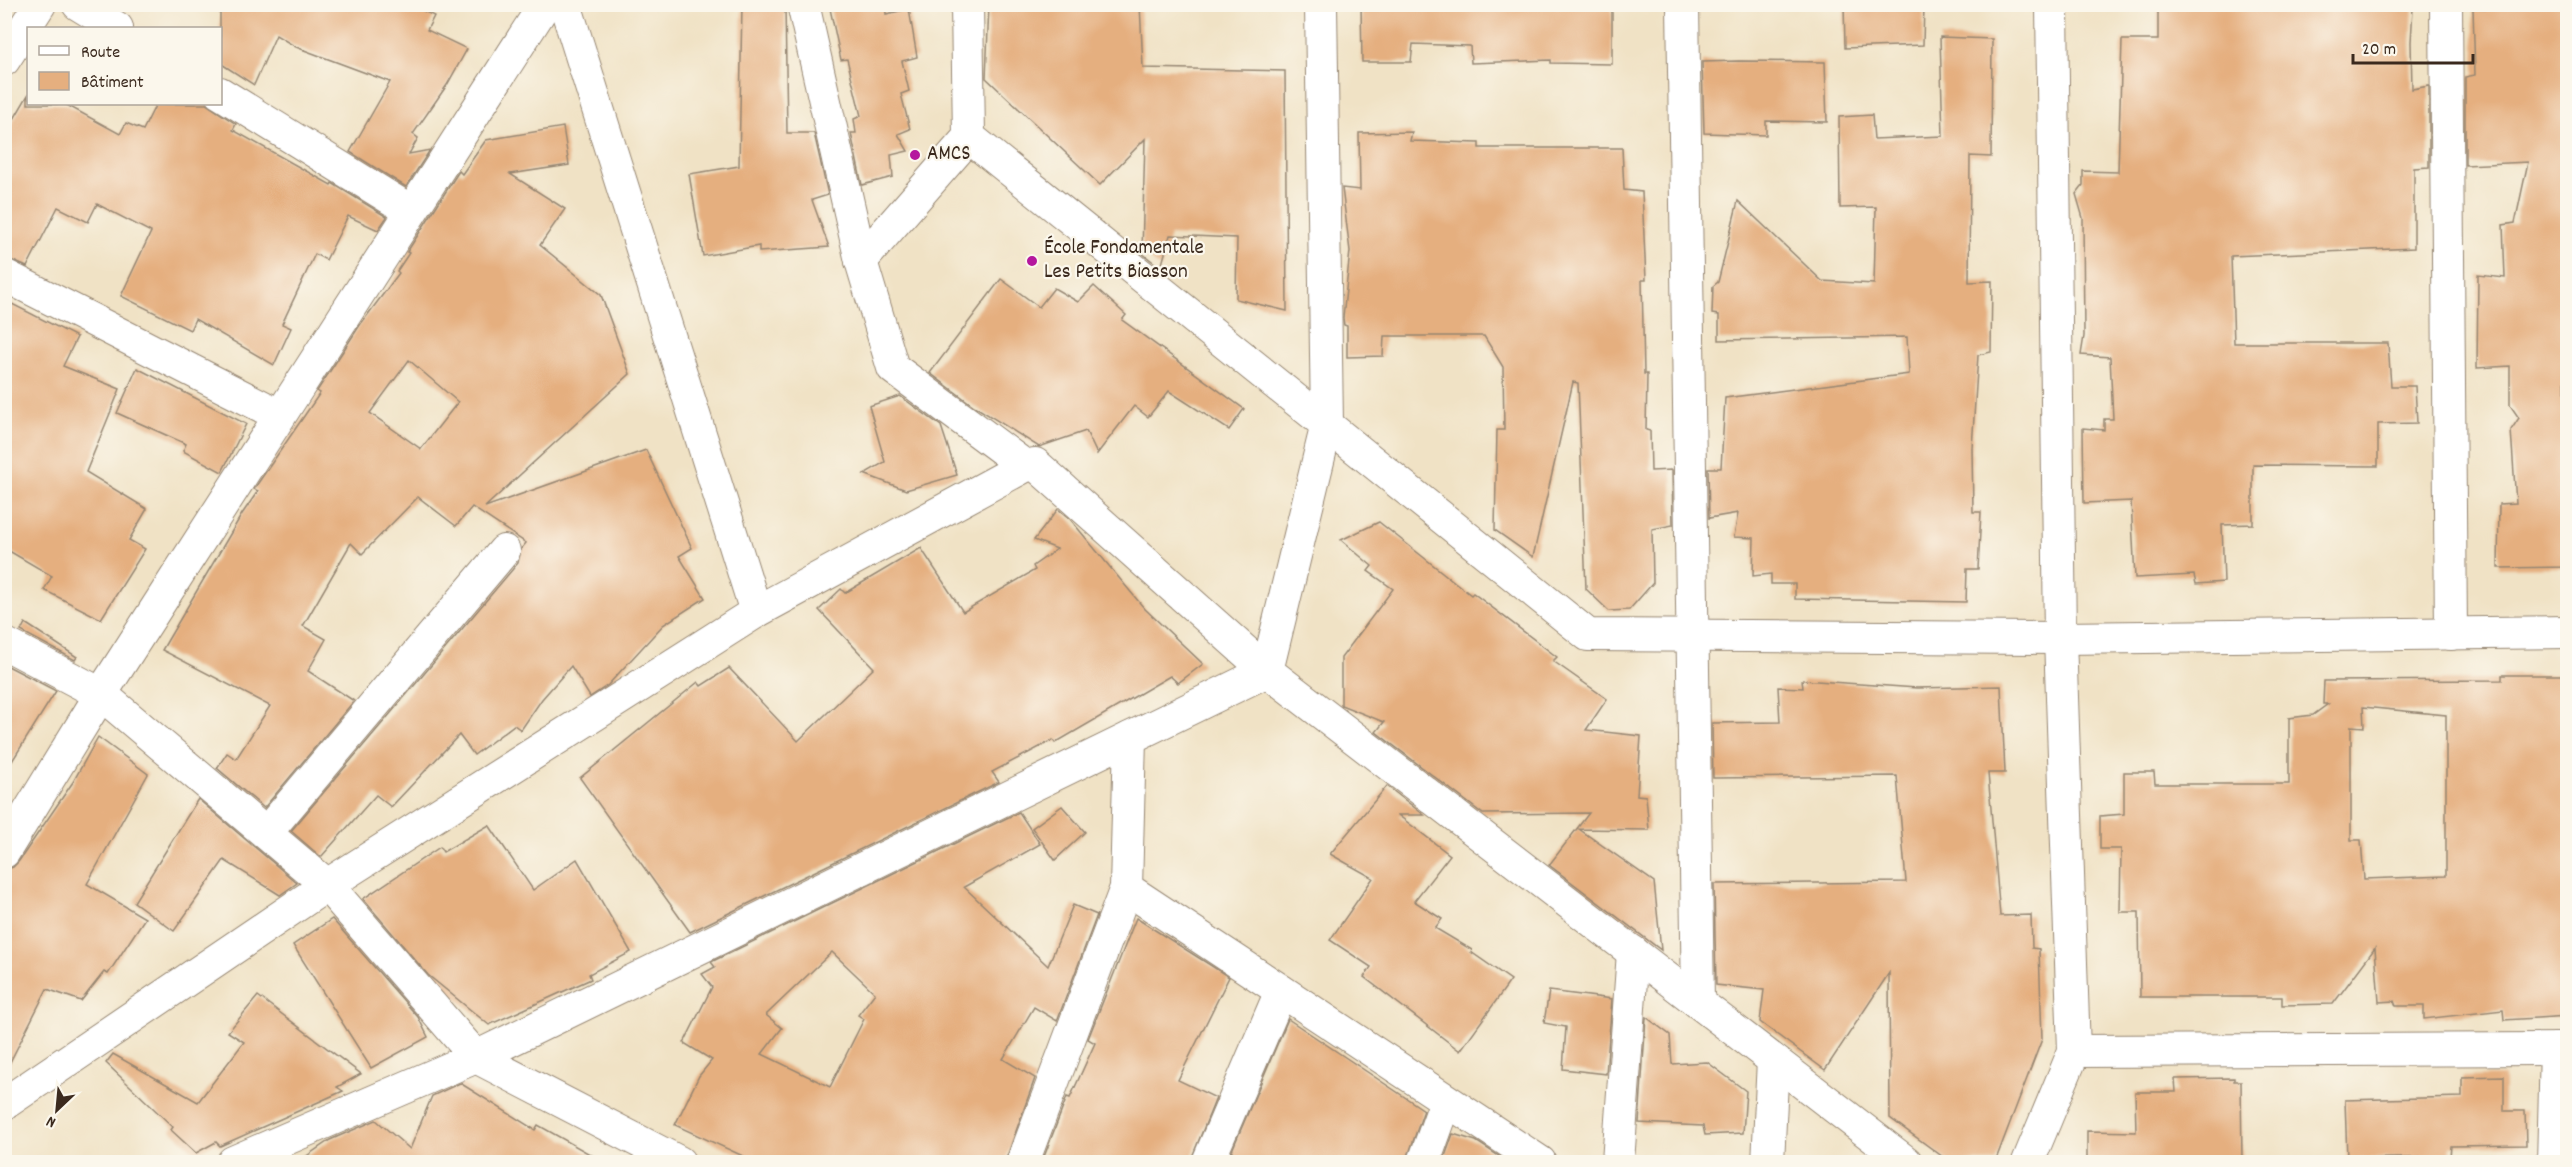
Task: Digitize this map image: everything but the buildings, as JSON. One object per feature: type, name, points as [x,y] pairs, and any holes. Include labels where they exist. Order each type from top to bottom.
[{"type":"street","points":[[4,60],[40,4]]},
{"type":"street","points":[[78,4],[115,27]]},
{"type":"street","points":[[4,852],[101,694],[545,4]]},
{"type":"street","points":[[565,4],[756,612]]},
{"type":"street","points":[[802,4],[861,261],[893,368],[1024,466]]},
{"type":"street","points":[[861,261],[969,137],[967,4]]},
{"type":"street","points":[[1267,671],[1327,424],[1321,4]]},
{"type":"street","points":[[1683,4],[1698,1002]]},
{"type":"street","points":[[2028,1162],[2074,1051],[2060,638],[2052,4]]},
{"type":"street","points":[[2446,4],[2451,634]]},
{"type":"street","points":[[222,94],[411,211]]},
{"type":"street","points":[[969,137],[1588,634],[2060,638],[2568,632]]},
{"type":"street","points":[[4,275],[279,415]]},
{"type":"street","points":[[4,1104],[327,885],[756,612],[1024,466],[1035,464],[1267,671],[1906,1162]]},
{"type":"street","points":[[266,833],[504,551]]},
{"type":"street","points":[[4,643],[101,694],[327,885],[476,1058],[679,1162]]},
{"type":"street","points":[[233,1162],[476,1058],[1267,671]]},
{"type":"street","points":[[1023,1162],[1126,888],[1130,738]]},
{"type":"street","points":[[1126,888],[1540,1162]]},
{"type":"street","points":[[1618,1162],[1633,952]]},
{"type":"street","points":[[1209,1162],[1281,991]]},
{"type":"street","points":[[2074,1051],[2562,1049],[2553,1162]]},
{"type":"street","points":[[1768,1162],[1773,1060]]},
{"type":"street","points":[[1424,1162],[1446,1101]]},
{"type":"place","name":"AMCS","points":[[915,155]]},
{"type":"place","name":"École Fondamentale Les Petits Biasson","points":[[1032,261]]}]
